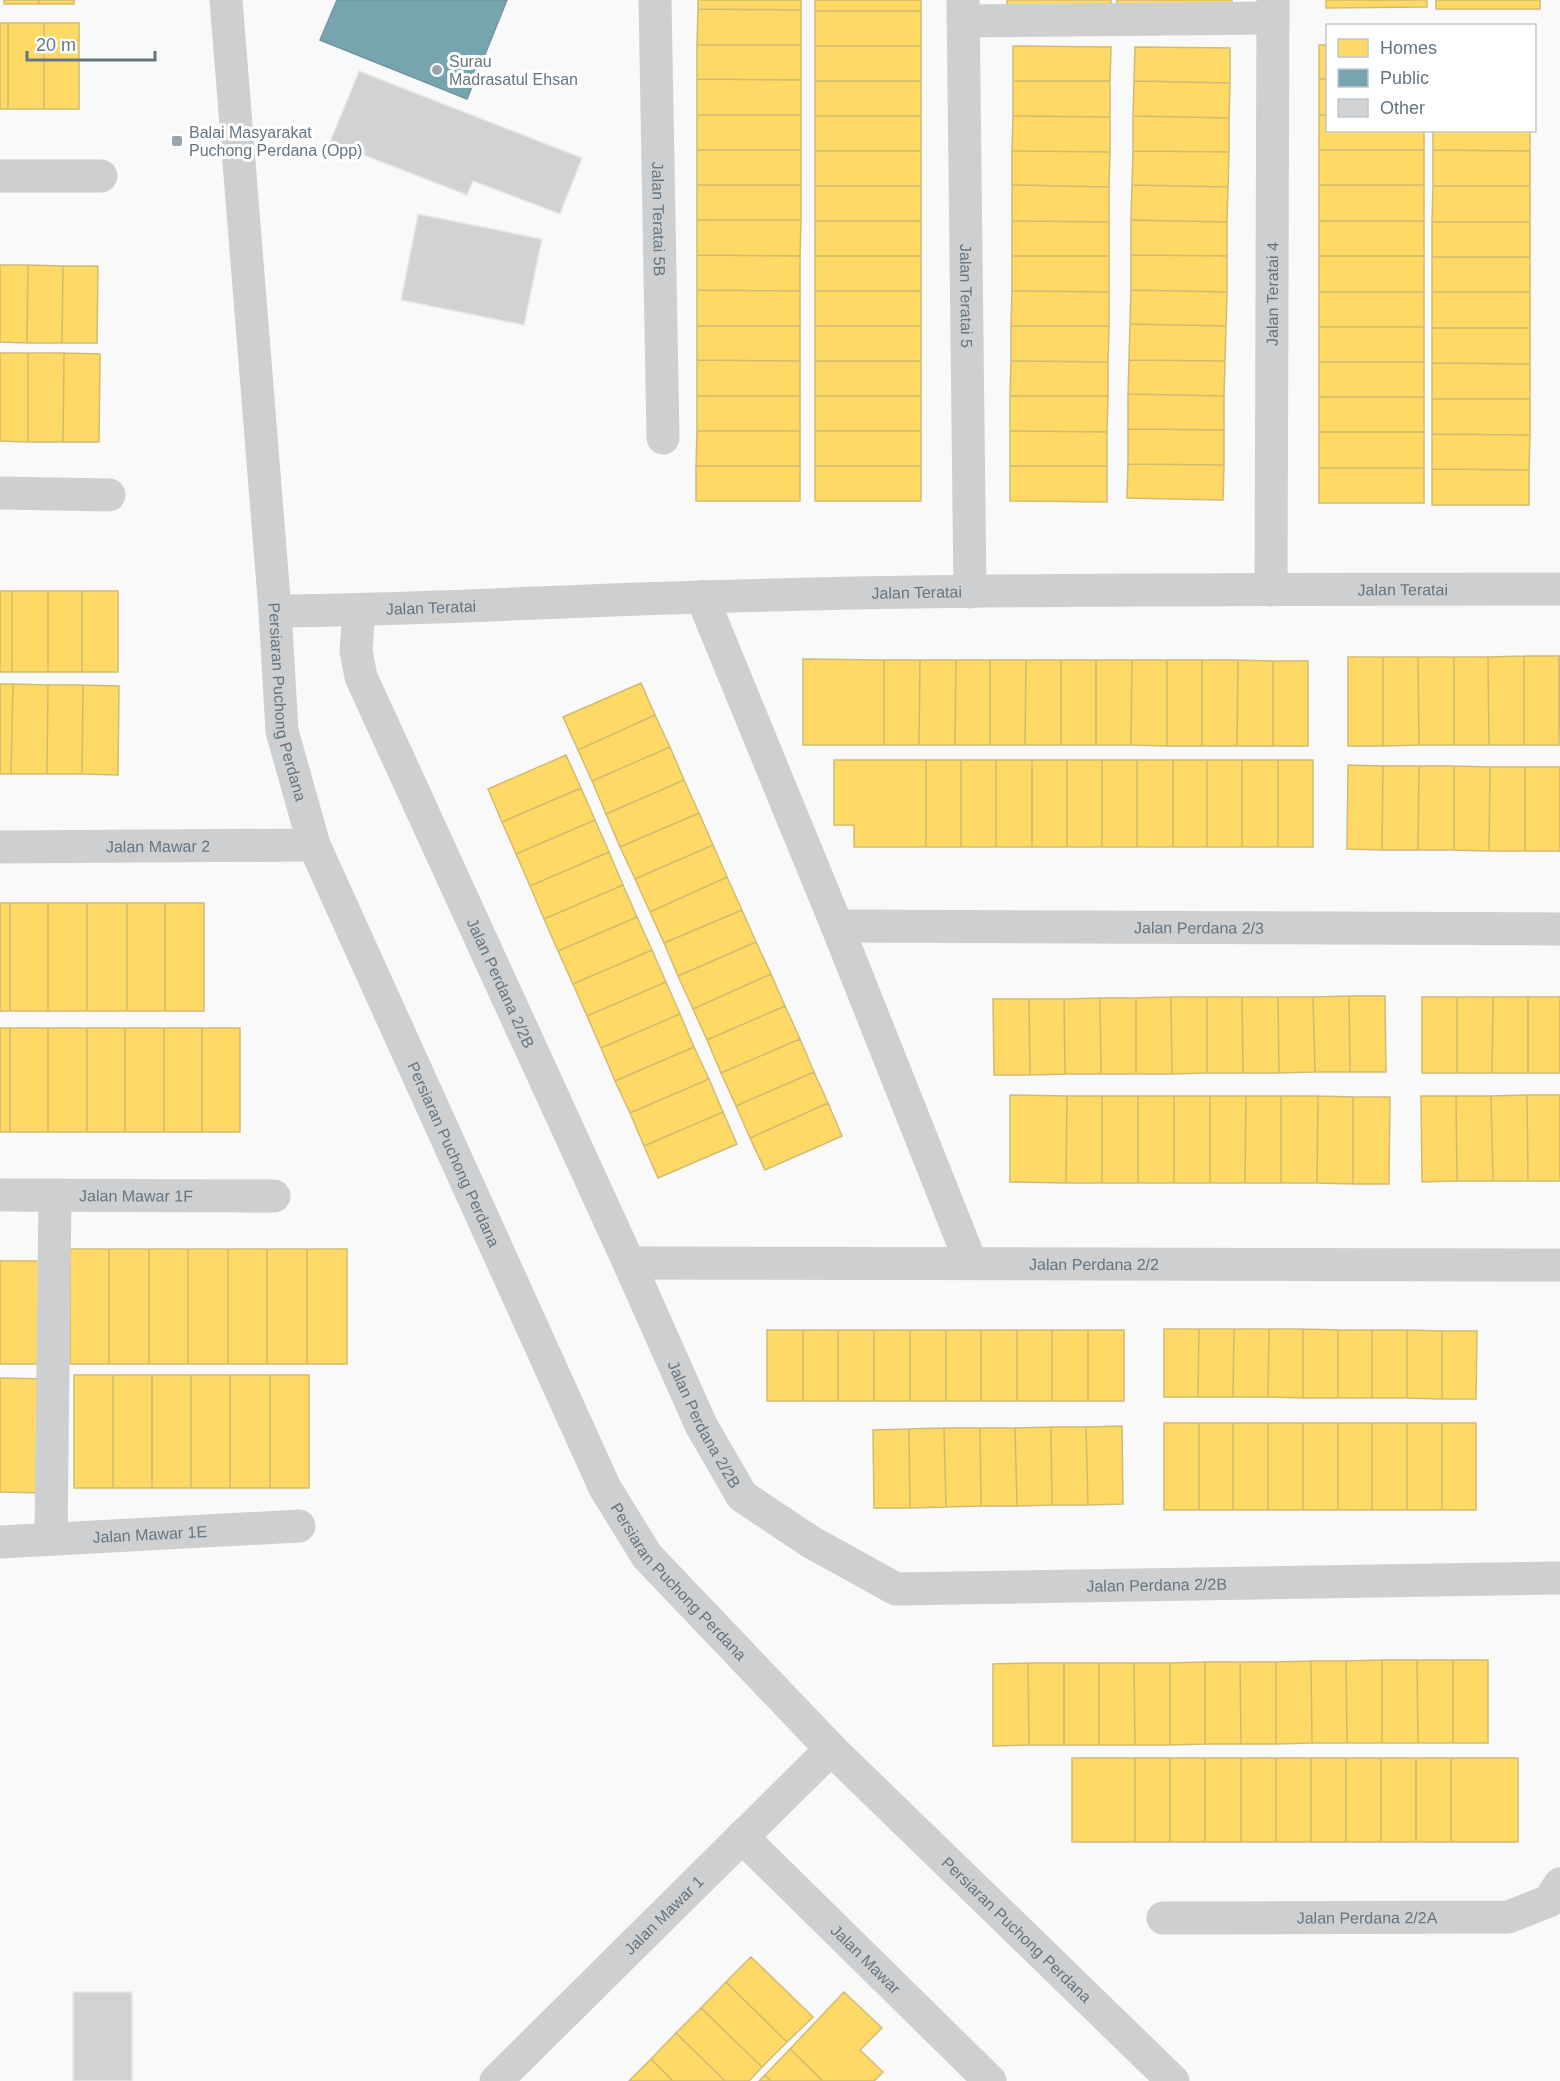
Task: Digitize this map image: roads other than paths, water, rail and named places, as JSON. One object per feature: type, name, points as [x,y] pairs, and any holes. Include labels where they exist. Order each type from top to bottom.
[{"type":"street","name":"Persiaran Puchong Perdana","points":[[226,0],[275,611],[282,731],[314,845],[605,1488],[647,1556],[831,1749],[1173,2081]]},
{"type":"street","name":"Jalan Teratai 5B","points":[[655,0],[663,438]]},
{"type":"street","points":[[963,10],[1273,9]]},
{"type":"street","name":"Jalan Teratai 4","points":[[1271,590],[1273,9]]},
{"type":"street","name":"Jalan Teratai 5","points":[[963,10],[970,592]]},
{"type":"street","points":[[0,176],[101,176]]},
{"type":"street","points":[[0,493],[109,495]]},
{"type":"street","name":"Jalan Teratai","points":[[275,611],[702,597],[970,592],[1560,589]]},
{"type":"street","points":[[702,597],[971,1263]]},
{"type":"street","name":"Jalan Perdana 2/2B","points":[[358,610],[356,651],[361,677],[701,1425],[742,1496],[811,1542],[896,1589],[1560,1578]]},
{"type":"street","name":"Jalan Mawar 2","points":[[0,847],[314,845]]},
{"type":"street","name":"Jalan Perdana 2/3","points":[[837,927],[1560,929]]},
{"type":"street","name":"Jalan Mawar 1F","points":[[0,1196],[274,1196]]},
{"type":"street","points":[[51,1539],[56,1196]]},
{"type":"street","name":"Jalan Perdana 2/2","points":[[629,1263],[1560,1265]]},
{"type":"street","name":"Jalan Mawar 1E","points":[[0,1542],[300,1526]]},
{"type":"street","name":"Jalan Mawar 1","points":[[496,2081],[831,1749]]},
{"type":"street","name":"Jalan Mawar","points":[[742,1837],[990,2081]]},
{"type":"street","name":"Jalan Perdana 2/2A","points":[[1163,1918],[1508,1917],[1549,1901],[1560,1884]]},
{"type":"place","name":"Surau Madrasatul Ehsan","points":[[437,70]]},
{"type":"place","name":"Balai Masyarakat Puchong Perdana (Opp)","points":[[177,141]]}]
